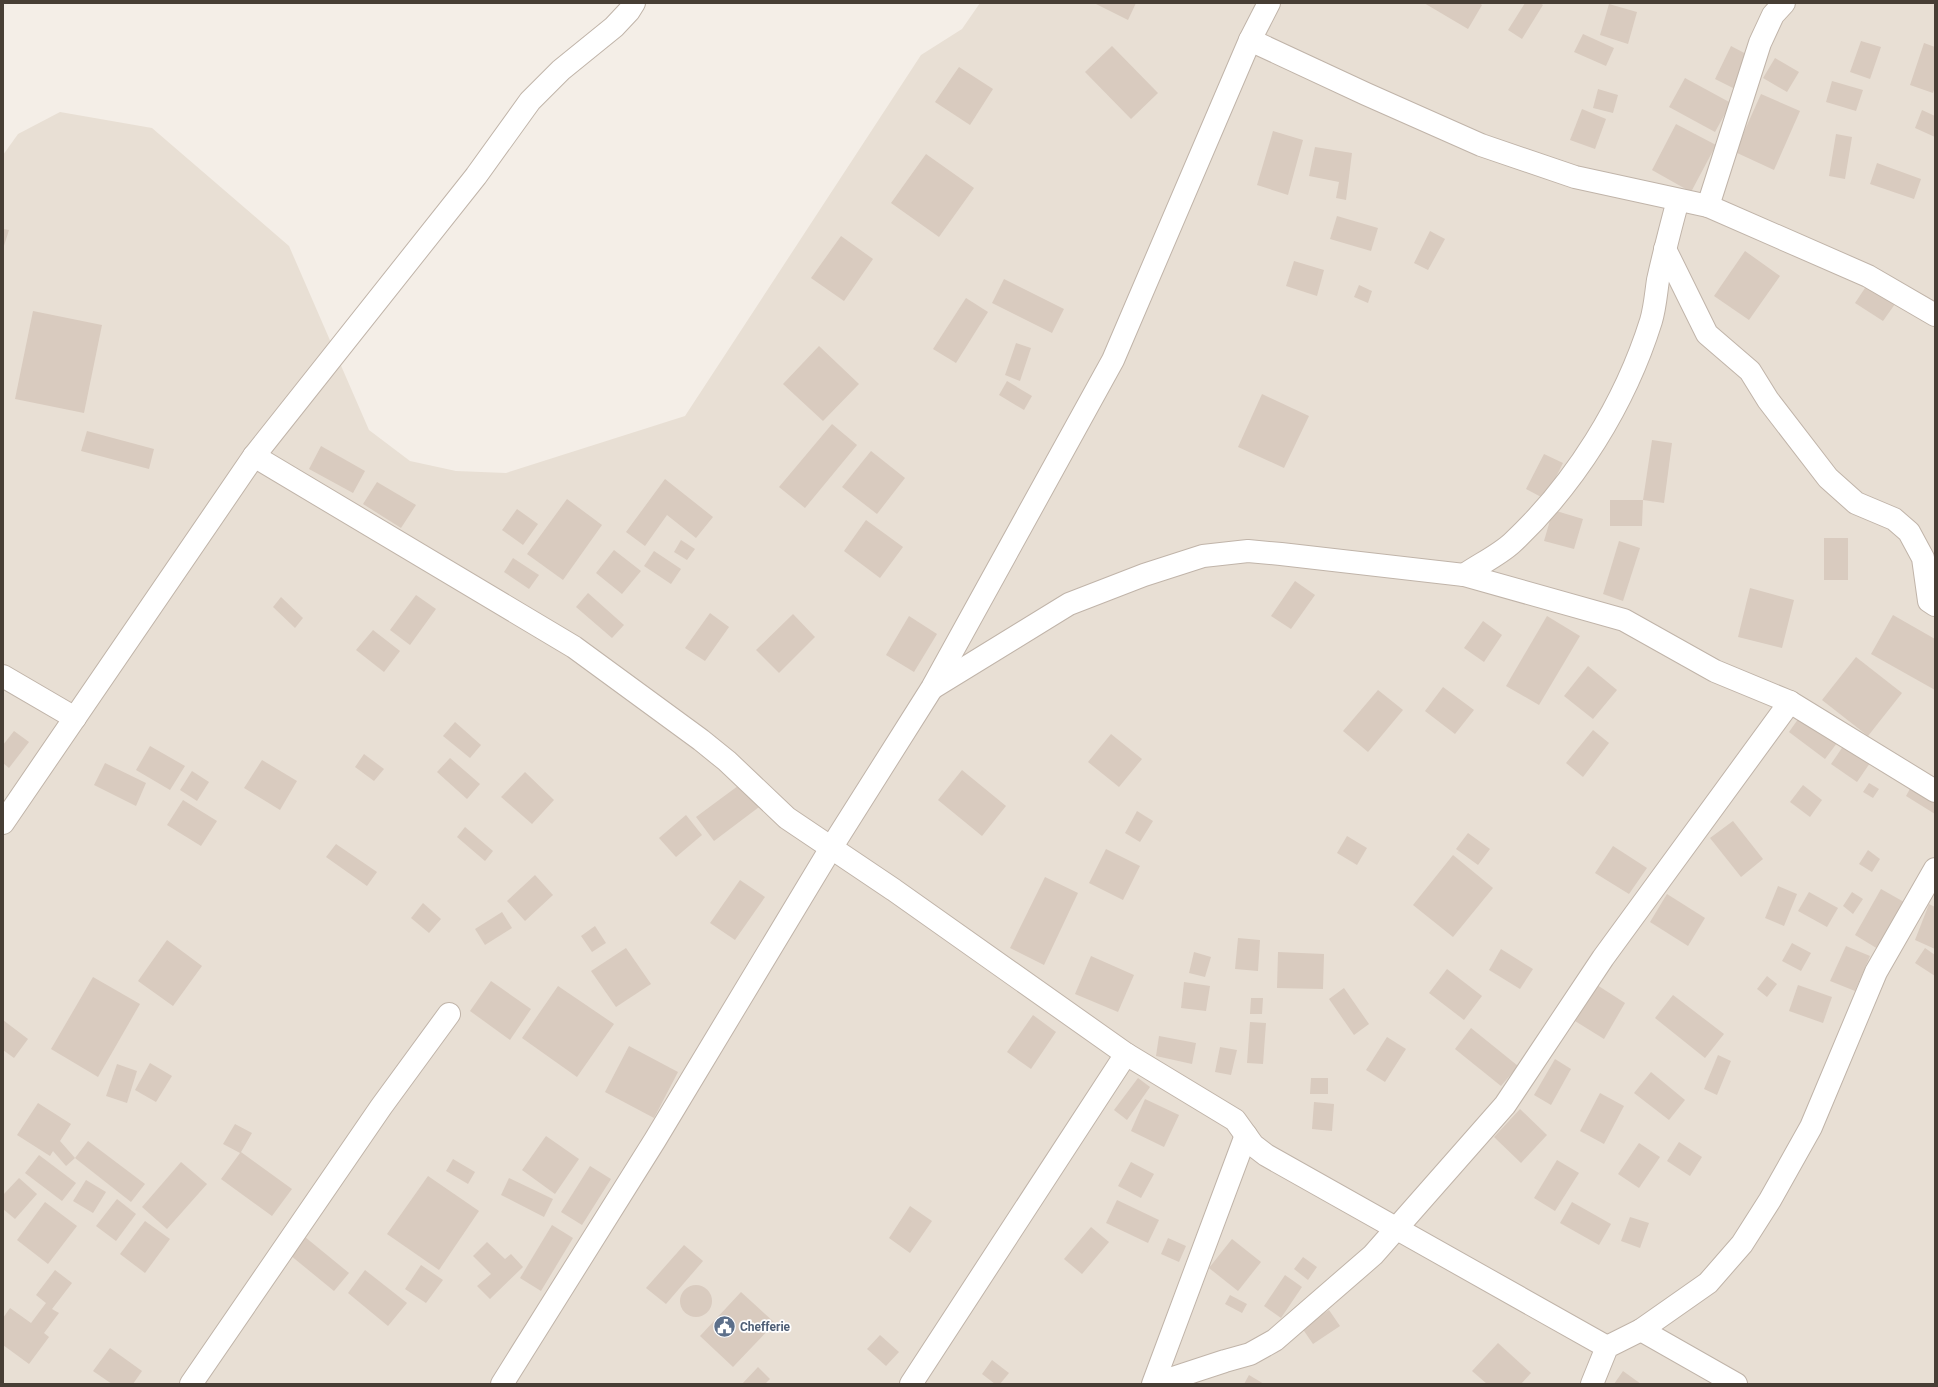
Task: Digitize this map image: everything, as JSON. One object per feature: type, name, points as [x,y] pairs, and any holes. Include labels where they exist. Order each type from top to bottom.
[{"type":"street","points":[[3,823],[254,456],[472,182],[530,101],[561,70],[614,27],[629,11],[634,3]]},
{"type":"street","points":[[502,1384],[655,1140],[831,848],[932,688],[1114,360],[1250,40],[1269,3]]},
{"type":"street","points":[[1708,206],[1760,43],[1773,15],[1784,3]]},
{"type":"street","points":[[1250,40],[1366,94],[1481,144],[1575,177],[1708,206],[1868,276],[1935,315]]},
{"type":"street","points":[[1464,575],[1511,543],[1543,510],[1570,478],[1608,418],[1634,368],[1651,320],[1665,249],[1678,200]]},
{"type":"street","points":[[1665,249],[1707,334],[1750,371],[1768,400],[1828,478],[1856,503],[1894,519],[1909,532],[1923,558],[1929,601],[1935,606]]},
{"type":"street","points":[[254,456],[574,647],[701,740],[727,761],[787,818],[1126,1054],[1235,1120],[1253,1145],[1266,1155],[1606,1347]]},
{"type":"street","points":[[932,688],[1069,604],[1144,575],[1203,556],[1248,551],[1464,575],[1624,620],[1716,671],[1790,702],[1935,791]]},
{"type":"street","points":[[3,676],[75,718]]},
{"type":"street","points":[[1154,1384],[1250,1354],[1275,1340],[1373,1255],[1504,1106],[1603,958],[1790,702]]},
{"type":"street","points":[[1592,1384],[1606,1347],[1641,1330],[1708,1283],[1742,1244],[1770,1200],[1811,1127],[1876,972],[1935,869]]},
{"type":"street","points":[[191,1384],[381,1107],[449,1014]]},
{"type":"street","points":[[910,1384],[1126,1054]]},
{"type":"street","points":[[1154,1384],[1246,1136]]},
{"type":"street","points":[[1641,1330],[1736,1384]]},
{"type":"shaded area","points":[[980,3],[1935,3],[1935,1384],[3,1384],[3,155],[18,134],[60,112],[152,128],[289,246],[369,430],[410,461],[456,471],[506,473],[685,416],[921,55],[962,29]]},
{"type":"building","points":[[1094,3],[1136,3],[1128,20]]},
{"type":"building","points":[[1424,3],[1479,3],[1482,5],[1468,29]]},
{"type":"building","points":[[1525,3],[1540,3],[1543,5],[1522,39],[1508,30]]},
{"type":"building","points":[[1609,4],[1637,12],[1628,44],[1600,35]]},
{"type":"building","points":[[1583,34],[1614,48],[1606,66],[1574,52]]},
{"type":"building","points":[[1861,41],[1881,47],[1870,79],[1850,72]]},
{"type":"building","points":[[1924,43],[1935,47],[1935,87],[1933,93],[1910,85]]},
{"type":"building","points":[[1112,46],[1158,93],[1131,119],[1085,72]]},
{"type":"building","points":[[1731,46],[1750,56],[1735,89],[1715,79]]},
{"type":"building","points":[[1775,58],[1799,72],[1787,92],[1763,78]]},
{"type":"building","points":[[959,67],[993,89],[970,125],[935,102]]},
{"type":"building","points":[[1685,78],[1731,103],[1715,132],[1669,107]]},
{"type":"building","points":[[1832,81],[1863,90],[1856,111],[1826,102]]},
{"type":"building","points":[[1598,89],[1618,95],[1613,113],[1593,108]]},
{"type":"building","points":[[1761,94],[1800,111],[1774,170],[1735,152]]},
{"type":"building","points":[[1582,109],[1606,119],[1595,149],[1570,140]]},
{"type":"building","points":[[1922,110],[1935,116],[1935,137],[1915,128]]},
{"type":"building","points":[[1676,124],[1716,145],[1691,192],[1652,170]]},
{"type":"building","points":[[1273,131],[1303,140],[1288,195],[1257,185]]},
{"type":"building","points":[[1836,134],[1852,137],[1845,179],[1829,176]]},
{"type":"building","points":[[1315,147],[1352,153],[1346,200],[1336,198],[1339,182],[1309,176]]},
{"type":"building","points":[[926,154],[974,188],[939,237],[891,203]]},
{"type":"building","points":[[1877,163],[1921,179],[1914,199],[1870,184]]},
{"type":"building","points":[[1337,216],[1378,228],[1371,251],[1330,239]]},
{"type":"building","points":[[3,229],[9,230],[3,249]]},
{"type":"building","points":[[1430,231],[1445,239],[1428,270],[1414,263]]},
{"type":"building","points":[[841,236],[873,259],[844,301],[811,278]]},
{"type":"building","points":[[1745,251],[1780,276],[1749,320],[1714,296]]},
{"type":"building","points":[[1294,261],[1324,270],[1317,296],[1286,286]]},
{"type":"building","points":[[1004,279],[1064,309],[1052,333],[992,303]]},
{"type":"building","points":[[1359,285],[1372,291],[1368,303],[1354,297]]},
{"type":"building","points":[[1867,285],[1895,304],[1883,321],[1855,303]]},
{"type":"building","points":[[966,298],[988,312],[956,363],[933,349]]},
{"type":"building","points":[[33,311],[102,325],[84,413],[15,399]]},
{"type":"building","points":[[1016,343],[1031,348],[1020,381],[1005,375]]},
{"type":"building","points":[[819,346],[859,384],[823,421],[783,384]]},
{"type":"building","points":[[1007,381],[1032,396],[1024,410],[999,395]]},
{"type":"building","points":[[1262,394],[1309,416],[1284,468],[1238,447]]},
{"type":"building","points":[[832,424],[857,445],[805,508],[779,487]]},
{"type":"building","points":[[87,431],[154,449],[149,469],[81,451]]},
{"type":"building","points":[[1652,440],[1672,443],[1664,503],[1643,500]]},
{"type":"building","points":[[321,446],[365,471],[353,493],[309,469]]},
{"type":"building","points":[[871,451],[905,478],[877,514],[842,487]]},
{"type":"building","points":[[1544,454],[1563,463],[1545,499],[1526,489]]},
{"type":"building","points":[[665,479],[713,517],[696,538],[667,515],[645,546],[626,532]]},
{"type":"building","points":[[377,482],[416,505],[401,528],[363,504]]},
{"type":"building","points":[[567,499],[602,525],[563,580],[527,554]]},
{"type":"building","points":[[1610,500],[1643,500],[1642,526],[1610,526]]},
{"type":"building","points":[[517,509],[538,524],[523,545],[502,530]]},
{"type":"building","points":[[1553,510],[1583,519],[1574,549],[1544,541]]},
{"type":"building","points":[[866,520],[903,547],[880,578],[844,551]]},
{"type":"building","points":[[1824,538],[1848,538],[1848,580],[1824,580]]},
{"type":"building","points":[[681,540],[695,549],[687,560],[674,552]]},
{"type":"building","points":[[1619,541],[1640,548],[1623,601],[1603,594]]},
{"type":"building","points":[[614,550],[641,571],[622,594],[596,573]]},
{"type":"building","points":[[654,551],[681,569],[671,584],[644,566]]},
{"type":"building","points":[[513,558],[539,575],[529,589],[504,572]]},
{"type":"building","points":[[1295,581],[1315,595],[1291,629],[1271,616]]},
{"type":"building","points":[[1750,588],[1794,600],[1782,648],[1738,637]]},
{"type":"building","points":[[588,593],[624,625],[612,638],[576,607]]},
{"type":"building","points":[[416,595],[436,609],[410,645],[390,630]]},
{"type":"building","points":[[281,597],[303,618],[295,628],[273,607]]},
{"type":"building","points":[[710,613],[729,627],[705,661],[685,648]]},
{"type":"building","points":[[793,614],[815,637],[779,673],[756,650]]},
{"type":"building","points":[[1893,615],[1935,639],[1935,690],[1871,654]]},
{"type":"building","points":[[909,616],[937,634],[914,672],[886,655]]},
{"type":"building","points":[[1547,616],[1580,636],[1539,705],[1506,686]]},
{"type":"building","points":[[1483,621],[1502,635],[1484,662],[1464,648]]},
{"type":"building","points":[[373,630],[400,651],[384,672],[356,650]]},
{"type":"building","points":[[1856,657],[1902,693],[1868,736],[1822,700]]},
{"type":"building","points":[[1588,666],[1617,690],[1593,719],[1564,696]]},
{"type":"building","points":[[1443,687],[1474,710],[1455,734],[1425,711]]},
{"type":"building","points":[[1378,690],[1403,710],[1368,752],[1343,731]]},
{"type":"building","points":[[1801,715],[1837,743],[1825,759],[1789,732]]},
{"type":"building","points":[[455,722],[481,745],[470,758],[443,736]]},
{"type":"building","points":[[1593,730],[1609,743],[1583,777],[1566,763]]},
{"type":"building","points":[[14,731],[29,742],[9,768],[3,763],[3,745]]},
{"type":"building","points":[[1111,734],[1142,759],[1119,787],[1088,762]]},
{"type":"building","points":[[1844,745],[1870,763],[1857,782],[1831,764]]},
{"type":"building","points":[[150,746],[185,766],[170,790],[136,770]]},
{"type":"building","points":[[364,754],[384,769],[374,781],[355,767]]},
{"type":"building","points":[[450,758],[480,784],[467,799],[437,772]]},
{"type":"building","points":[[262,760],[297,781],[280,810],[244,788]]},
{"type":"building","points":[[105,763],[146,783],[136,806],[94,785]]},
{"type":"building","points":[[962,770],[1006,806],[982,836],[938,800]]},
{"type":"building","points":[[192,771],[209,782],[197,801],[180,790]]},
{"type":"building","points":[[525,772],[554,800],[532,824],[501,797]]},
{"type":"building","points":[[746,780],[763,804],[714,841],[696,817]]},
{"type":"building","points":[[1869,783],[1879,789],[1873,798],[1863,792]]},
{"type":"building","points":[[1803,785],[1822,800],[1810,817],[1790,802]]},
{"type":"building","points":[[1912,785],[1935,800],[1935,814],[1906,796]]},
{"type":"building","points":[[183,800],[217,821],[201,846],[167,825]]},
{"type":"building","points":[[1137,811],[1153,821],[1140,842],[1125,833]]},
{"type":"building","points":[[686,815],[702,835],[676,857],[659,838]]},
{"type":"building","points":[[1733,821],[1763,859],[1741,877],[1710,838]]},
{"type":"building","points":[[465,827],[493,851],[485,861],[457,837]]},
{"type":"building","points":[[1468,833],[1490,849],[1478,865],[1456,849]]},
{"type":"building","points":[[1347,836],[1367,848],[1357,865],[1337,853]]},
{"type":"building","points":[[336,844],[377,872],[367,886],[326,857]]},
{"type":"building","points":[[1613,846],[1647,868],[1629,894],[1595,873]]},
{"type":"building","points":[[1106,849],[1140,866],[1123,900],[1089,883]]},
{"type":"building","points":[[1868,850],[1880,859],[1872,872],[1859,864]]},
{"type":"building","points":[[1453,855],[1493,888],[1453,937],[1413,905]]},
{"type":"building","points":[[535,875],[553,895],[525,921],[507,901]]},
{"type":"building","points":[[1045,877],[1078,893],[1044,965],[1010,948]]},
{"type":"building","points":[[740,880],[765,897],[735,940],[710,923]]},
{"type":"building","points":[[1778,886],[1797,894],[1784,926],[1765,918]]},
{"type":"building","points":[[1881,889],[1904,902],[1878,949],[1855,935]]},
{"type":"building","points":[[1809,892],[1838,908],[1827,927],[1798,911]]},
{"type":"building","points":[[1852,892],[1863,899],[1853,914],[1843,906]]},
{"type":"building","points":[[1667,894],[1705,918],[1688,946],[1650,922]]},
{"type":"building","points":[[423,903],[441,919],[429,933],[411,918]]},
{"type":"building","points":[[1929,904],[1935,907],[1935,949],[1915,940]]},
{"type":"building","points":[[502,912],[512,928],[485,945],[475,929]]},
{"type":"building","points":[[595,926],[606,943],[592,952],[581,936]]},
{"type":"building","points":[[1238,938],[1260,940],[1258,971],[1235,969]]},
{"type":"building","points":[[167,940],[202,966],[173,1006],[138,981]]},
{"type":"building","points":[[1792,943],[1811,953],[1801,971],[1782,961]]},
{"type":"building","points":[[1846,946],[1870,956],[1855,991],[1830,981]]},
{"type":"building","points":[[626,948],[651,984],[616,1007],[591,971]]},
{"type":"building","points":[[1925,948],[1935,955],[1935,976],[1915,963]]},
{"type":"building","points":[[1501,949],[1533,969],[1520,989],[1489,970]]},
{"type":"building","points":[[1194,952],[1211,957],[1205,977],[1189,973]]},
{"type":"building","points":[[1278,952],[1324,954],[1323,989],[1277,988]]},
{"type":"building","points":[[1091,956],[1134,975],[1118,1012],[1075,994]]},
{"type":"building","points":[[1447,969],[1482,996],[1464,1020],[1429,993]]},
{"type":"building","points":[[1767,976],[1777,984],[1767,997],[1757,989]]},
{"type":"building","points":[[93,977],[140,1004],[98,1077],[51,1049]]},
{"type":"building","points":[[491,981],[531,1009],[510,1040],[470,1011]]},
{"type":"building","points":[[1184,982],[1210,986],[1206,1011],[1181,1008]]},
{"type":"building","points":[[1597,985],[1625,1003],[1604,1039],[1575,1021]]},
{"type":"building","points":[[1798,985],[1832,997],[1823,1023],[1789,1011]]},
{"type":"building","points":[[558,986],[614,1024],[577,1077],[522,1038]]},
{"type":"building","points":[[1344,988],[1369,1024],[1354,1035],[1329,999]]},
{"type":"building","points":[[1673,995],[1724,1034],[1705,1058],[1655,1018]]},
{"type":"building","points":[[1251,998],[1263,998],[1262,1014],[1250,1014]]},
{"type":"building","points":[[1033,1015],[1056,1032],[1031,1069],[1007,1052]]},
{"type":"building","points":[[3,1020],[28,1039],[14,1058],[3,1050]]},
{"type":"building","points":[[1250,1022],[1266,1023],[1263,1064],[1247,1063]]},
{"type":"building","points":[[1471,1028],[1518,1066],[1501,1086],[1455,1049]]},
{"type":"building","points":[[1159,1036],[1196,1043],[1192,1064],[1156,1056]]},
{"type":"building","points":[[1387,1037],[1406,1049],[1385,1082],[1366,1070]]},
{"type":"building","points":[[629,1046],[678,1072],[654,1118],[605,1092]]},
{"type":"building","points":[[1220,1047],[1237,1050],[1231,1075],[1215,1072]]},
{"type":"building","points":[[1718,1055],[1731,1061],[1717,1095],[1704,1089]]},
{"type":"building","points":[[1555,1059],[1571,1069],[1551,1105],[1534,1095]]},
{"type":"building","points":[[150,1063],[172,1076],[156,1102],[135,1090]]},
{"type":"building","points":[[117,1064],[137,1071],[127,1103],[106,1096]]},
{"type":"building","points":[[1651,1072],[1685,1100],[1669,1120],[1634,1093]]},
{"type":"building","points":[[1138,1078],[1150,1087],[1127,1120],[1114,1110]]},
{"type":"building","points":[[1311,1078],[1328,1078],[1328,1094],[1310,1094]]},
{"type":"building","points":[[1600,1093],[1624,1106],[1604,1144],[1580,1131]]},
{"type":"building","points":[[1145,1099],[1179,1115],[1164,1147],[1131,1131]]},
{"type":"building","points":[[1314,1102],[1334,1104],[1332,1131],[1312,1129]]},
{"type":"building","points":[[38,1103],[71,1124],[60,1141],[75,1158],[66,1166],[53,1151],[50,1156],[17,1135]]},
{"type":"building","points":[[1520,1109],[1547,1135],[1521,1163],[1494,1137]]},
{"type":"building","points":[[235,1124],[252,1133],[241,1152],[292,1189],[272,1216],[221,1179],[240,1153],[223,1144]]},
{"type":"building","points":[[546,1136],[579,1159],[555,1194],[522,1170]]},
{"type":"building","points":[[88,1141],[145,1184],[131,1202],[75,1158]]},
{"type":"building","points":[[1679,1142],[1702,1157],[1690,1176],[1667,1161]]},
{"type":"building","points":[[1639,1143],[1660,1157],[1639,1188],[1618,1174]]},
{"type":"building","points":[[39,1155],[76,1183],[62,1201],[25,1173]]},
{"type":"building","points":[[453,1159],[475,1172],[468,1184],[446,1171]]},
{"type":"building","points":[[1557,1160],[1579,1173],[1555,1211],[1534,1198]]},
{"type":"building","points":[[181,1162],[207,1184],[167,1229],[142,1207]]},
{"type":"building","points":[[1131,1162],[1154,1174],[1141,1198],[1118,1186]]},
{"type":"building","points":[[590,1166],[611,1179],[582,1225],[561,1212]]},
{"type":"building","points":[[428,1176],[479,1211],[439,1270],[387,1234]]},
{"type":"building","points":[[19,1178],[37,1194],[15,1219],[3,1209],[3,1195]]},
{"type":"building","points":[[509,1178],[553,1199],[544,1217],[501,1195]]},
{"type":"building","points":[[86,1180],[106,1192],[93,1213],[73,1201]]},
{"type":"building","points":[[117,1199],[136,1214],[116,1241],[96,1226]]},
{"type":"building","points":[[1117,1200],[1159,1220],[1148,1243],[1106,1223]]},
{"type":"building","points":[[45,1202],[77,1226],[48,1264],[17,1240]]},
{"type":"building","points":[[1572,1202],[1611,1224],[1599,1245],[1560,1223]]},
{"type":"building","points":[[910,1206],[932,1221],[910,1253],[889,1238]]},
{"type":"building","points":[[1630,1217],[1649,1223],[1640,1248],[1621,1241]]},
{"type":"building","points":[[145,1221],[170,1239],[145,1273],[120,1254]]},
{"type":"building","points":[[552,1225],[573,1238],[541,1291],[520,1278]]},
{"type":"building","points":[[1091,1227],[1109,1242],[1082,1274],[1064,1259]]},
{"type":"building","points":[[305,1237],[349,1273],[334,1291],[290,1255]]},
{"type":"building","points":[[1168,1238],[1186,1246],[1179,1262],[1161,1254]]},
{"type":"building","points":[[1232,1239],[1261,1262],[1238,1291],[1209,1268]]},
{"type":"building","points":[[487,1242],[505,1259],[511,1254],[523,1267],[490,1299],[477,1286],[491,1274],[473,1256]]},
{"type":"building","points":[[684,1245],[703,1261],[666,1304],[646,1288]]},
{"type":"building","points":[[1303,1257],[1317,1267],[1308,1280],[1294,1269]]},
{"type":"building","points":[[421,1265],[443,1280],[426,1303],[405,1289]]},
{"type":"building","points":[[55,1270],[72,1283],[52,1309],[59,1313],[44,1333],[49,1337],[29,1364],[3,1345],[3,1318],[10,1308],[31,1323],[46,1303],[36,1295]]},
{"type":"building","points":[[365,1270],[407,1303],[388,1326],[348,1293]]},
{"type":"building","points":[[1285,1275],[1302,1287],[1281,1318],[1264,1306]]},
{"type":"building","points":[[693,1285],[699,1285],[709,1292],[712,1301],[711,1307],[705,1314],[699,1317],[693,1317],[683,1310],[680,1304],[680,1298],[687,1288]]},
{"type":"building","points":[[741,1292],[775,1323],[733,1367],[700,1336]]},
{"type":"building","points":[[1230,1295],[1247,1304],[1242,1313],[1225,1304]]},
{"type":"building","points":[[1329,1310],[1340,1326],[1313,1344],[1302,1328]]},
{"type":"building","points":[[880,1335],[899,1352],[886,1366],[867,1349]]},
{"type":"building","points":[[1498,1343],[1531,1373],[1521,1384],[1487,1384],[1472,1371]]},
{"type":"building","points":[[110,1348],[142,1371],[133,1384],[112,1384],[93,1371]]},
{"type":"building","points":[[992,1360],[1009,1373],[1000,1384],[995,1384],[982,1374]]},
{"type":"building","points":[[758,1367],[770,1379],[765,1384],[742,1384]]},
{"type":"building","points":[[1623,1371],[1641,1384],[1614,1384]]},
{"type":"building","points":[[1249,1375],[1264,1384],[1244,1384]]},
{"type":"place","name":"Chefferie","points":[[725,1327]]}]
